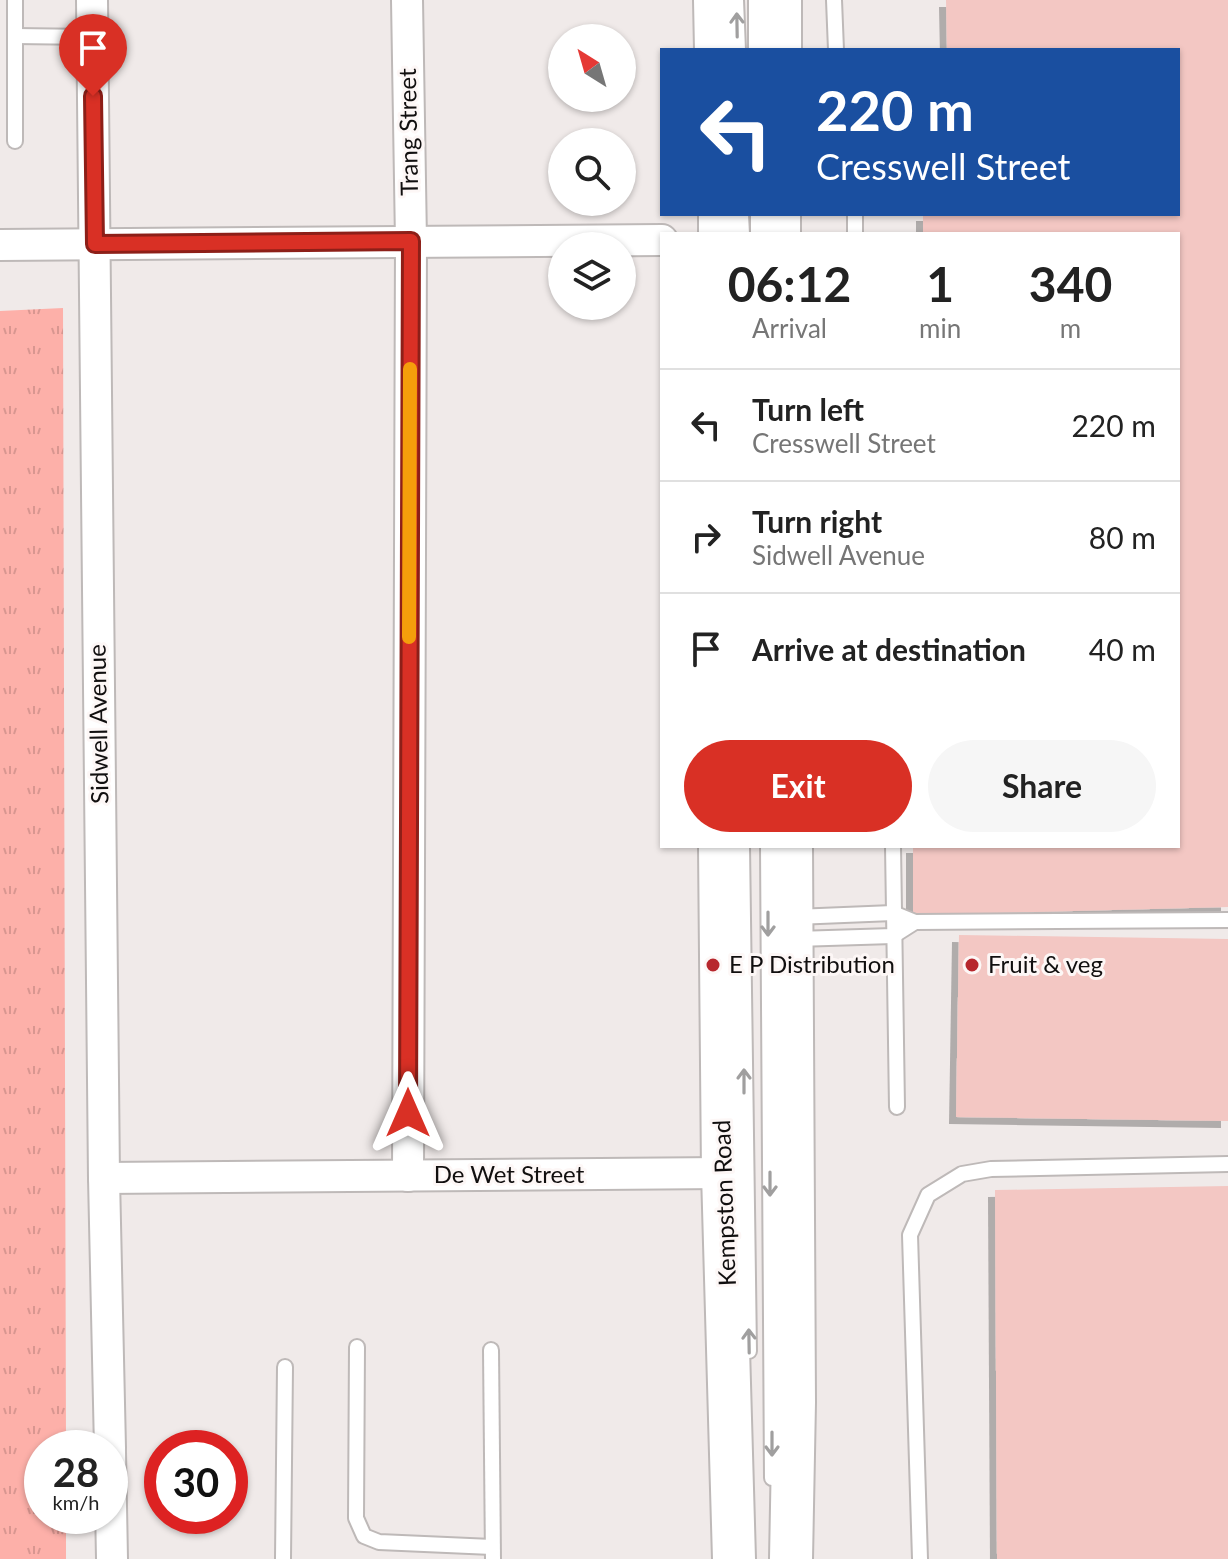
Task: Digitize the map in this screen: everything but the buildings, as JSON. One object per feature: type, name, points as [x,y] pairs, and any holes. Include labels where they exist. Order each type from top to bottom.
[{"type":"main road","points":[[715,0],[716,48]]},
{"type":"main road","points":[[780,0],[780,48]]},
{"type":"main road","name":"Kempston Road","points":[[720,848],[723,1173],[734,1559]]},
{"type":"main road","points":[[791,848],[794,1402],[791,1559]]},
{"type":"street","name":"Sidwell Avenue","points":[[92,0],[104,1178],[110,1430]]},
{"type":"street","name":"Trang Street","points":[[407,0],[411,241],[408,1176]]},
{"type":"street","points":[[0,245],[660,240]]},
{"type":"street","name":"De Wet Street","points":[[104,1178],[723,1173]]},
{"type":"street","name":"Sidwell Avenue","points":[[112,1534],[112,1559]]},
{"type":"lane","points":[[15,0],[15,141]]},
{"type":"lane","points":[[736,0],[738,48]]},
{"type":"lane","points":[[756,0],[756,48]]},
{"type":"lane","points":[[834,0],[836,48]]},
{"type":"lane","points":[[15,36],[93,37]]},
{"type":"lane","points":[[742,848],[749,1373]]},
{"type":"lane","points":[[768,848],[772,1497]]},
{"type":"lane","points":[[893,848],[897,1107]]},
{"type":"lane","points":[[791,928],[893,913],[915,922],[1228,920]]},
{"type":"lane","points":[[791,928],[893,936],[915,922]]},
{"type":"lane","points":[[920,1559],[910,1235],[928,1195],[962,1174],[991,1169],[1228,1164]]},
{"type":"lane","points":[[357,1347],[356,1518],[364,1536],[379,1542],[492,1553],[491,1350]]},
{"type":"lane","points":[[283,1559],[285,1367]]},
{"type":"green space","points":[[63,308],[66,1430],[24,1430],[24,1534],[66,1534],[66,1559],[0,1559],[0,311]]},
{"type":"slow traffic","points":[[409,637],[410,369]]},
{"type":"place","name":"E P Distribution","points":[[713,965]]},
{"type":"place","name":"Fruit & veg","points":[[972,965]]},
{"type":"route","points":[[93,96],[95,244],[411,241],[408,1113]]}]
